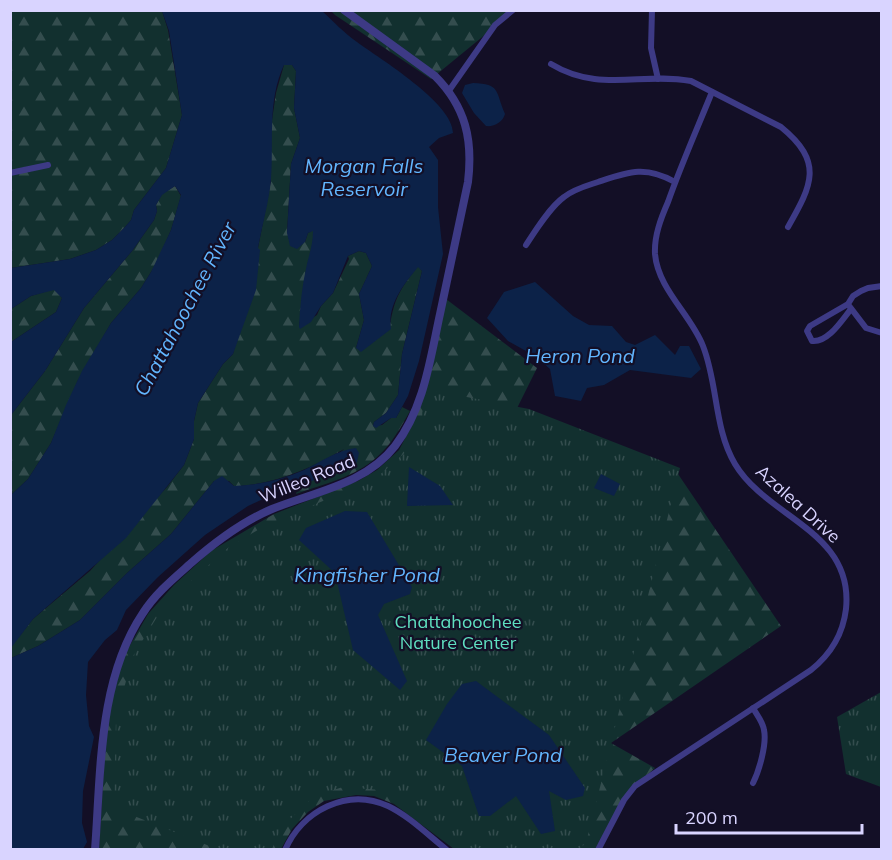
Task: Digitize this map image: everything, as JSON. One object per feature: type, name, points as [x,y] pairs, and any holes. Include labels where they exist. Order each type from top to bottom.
[{"type":"street","name":"Willeo Road","points":[[95,849],[106,713],[112,682],[125,644],[143,612],[160,592],[194,561],[246,522],[274,508],[347,481],[374,466],[395,446],[413,415],[425,384],[470,168],[468,131],[461,112],[435,76],[344,10]]},
{"type":"street","points":[[448,92],[495,25],[513,10]]},
{"type":"street","points":[[652,10],[651,48],[658,79]]},
{"type":"street","points":[[551,64],[563,72],[605,81],[675,78],[691,81],[781,127],[794,137],[804,151],[810,170],[808,189],[788,227]]},
{"type":"street","name":"Azalea Drive","points":[[598,849],[624,800],[635,786],[811,670],[829,652],[839,636],[844,619],[846,601],[844,583],[838,565],[827,547],[807,528],[753,487],[743,476],[729,452],[704,348],[659,272],[655,255],[658,229],[712,92]]},
{"type":"street","points":[[10,173],[48,165]]},
{"type":"street","points":[[526,245],[554,206],[577,189],[638,171],[663,176],[675,182]]},
{"type":"street","points":[[850,306],[810,326],[807,332],[809,339],[821,340],[832,331],[850,306],[853,296],[868,288],[882,286]]},
{"type":"street","points":[[850,306],[866,328],[882,333]]},
{"type":"street","points":[[753,708],[765,735],[760,767],[753,783]]},
{"type":"street","points":[[285,849],[294,832],[308,817],[329,805],[352,800],[372,800],[394,809],[447,849]]},
{"type":"green space","points":[[10,11],[162,11],[168,30],[182,115],[166,168],[134,210],[131,220],[112,240],[96,250],[70,259],[11,268]]},
{"type":"green space","points":[[331,11],[514,11],[431,79]]},
{"type":"green space","points":[[284,65],[292,65],[296,71],[294,108],[300,138],[291,164],[287,233],[305,242],[308,233],[313,230],[313,247],[308,262],[299,327],[317,315],[321,306],[333,293],[349,259],[348,256],[359,251],[366,253],[372,266],[359,294],[364,320],[356,348],[390,326],[399,294],[418,266],[422,271],[402,354],[398,395],[386,413],[374,422],[373,426],[382,425],[391,418],[396,418],[402,407],[410,411],[391,441],[377,457],[359,470],[328,483],[296,494],[299,484],[314,479],[344,449],[291,475],[263,483],[234,486],[229,481],[214,481],[171,534],[127,573],[80,620],[38,646],[11,658],[10,648],[33,619],[90,571],[167,487],[184,465],[194,439],[194,421],[198,403],[223,364],[233,354],[271,181],[271,127],[276,93]]},
{"type":"green space","points":[[175,186],[181,196],[171,230],[156,264],[141,288],[111,323],[78,380],[51,443],[28,479],[11,495],[11,415],[45,371],[84,308],[132,251],[154,220],[156,205],[162,194]]},
{"type":"green space","points":[[54,289],[62,298],[56,312],[11,342],[11,309],[31,296]]},
{"type":"green space","name":"Chattahoochee Nature Center","points":[[442,296],[537,368],[399,645],[678,474],[781,626],[611,743],[655,768],[627,793],[604,839],[595,849],[454,849],[394,804],[374,796],[356,795],[324,801],[308,812],[292,829],[281,849],[99,850],[108,693],[129,647],[148,614],[174,585],[211,551],[274,514],[358,481],[377,470],[399,450],[411,427]]},
{"type":"green space","name":"Chattahoochee Nature Center","points":[[430,390],[529,409],[680,468],[586,843],[579,849],[465,849],[402,802],[380,790],[343,787],[314,796],[281,828],[272,849],[217,849],[114,808],[116,717],[133,656],[165,604],[229,547],[266,525],[375,479],[409,449]]},
{"type":"green space","points":[[881,692],[881,787],[846,774],[837,717]]},
{"type":"water","name":"Morgan Falls Reservoir","points":[[162,11],[322,11],[343,31],[414,83],[429,96],[450,121],[453,133],[439,138],[429,147],[438,160],[438,207],[443,254],[419,361],[408,396],[396,418],[391,418],[376,428],[373,426],[374,422],[386,413],[398,395],[402,354],[422,271],[418,267],[394,303],[390,320],[391,329],[361,352],[356,348],[364,320],[359,294],[372,266],[366,253],[359,251],[348,256],[333,293],[311,322],[300,329],[299,327],[305,272],[313,231],[308,233],[305,242],[297,249],[290,246],[287,233],[291,164],[300,138],[294,108],[296,71],[292,65],[284,65],[273,107],[271,179],[258,248],[260,250],[256,290],[233,354],[223,364],[198,403],[194,421],[194,439],[184,465],[126,538],[33,619],[11,648],[11,495],[28,479],[51,443],[82,371],[111,323],[141,288],[151,272],[171,230],[181,195],[175,186],[162,195],[156,205],[154,220],[132,251],[84,308],[45,371],[11,415],[11,342],[56,312],[62,298],[54,290],[31,296],[11,309],[11,268],[70,259],[96,250],[112,240],[131,220],[134,210],[166,168],[182,115],[169,31]]},
{"type":"water","points":[[473,83],[488,85],[496,90],[505,114],[498,123],[486,126],[474,113],[462,93],[465,85]]},
{"type":"water","name":"Heron Pond","points":[[535,282],[573,316],[589,325],[612,326],[626,342],[635,345],[655,335],[675,355],[680,346],[689,346],[701,369],[691,378],[630,370],[604,385],[587,388],[581,401],[555,396],[550,369],[535,356],[508,341],[487,318],[504,292]]},
{"type":"water","points":[[356,448],[359,453],[357,462],[348,469],[278,492],[248,506],[205,535],[158,577],[126,610],[117,630],[105,640],[88,662],[86,695],[89,726],[94,737],[83,791],[82,823],[87,842],[83,849],[11,849],[11,658],[38,646],[80,620],[127,573],[171,534],[214,481],[222,476],[234,486],[269,481],[295,474],[336,454]]},
{"type":"water","points":[[409,467],[440,486],[453,505],[407,506]]},
{"type":"water","points":[[601,474],[620,484],[614,496],[594,488]]},
{"type":"water","name":"Kingfisher Pond","points":[[345,511],[367,512],[412,587],[410,594],[384,604],[378,615],[407,681],[400,690],[353,650],[335,573],[299,540],[306,528]]},
{"type":"water","name":"Beaver Pond","points":[[476,681],[549,735],[585,788],[583,796],[566,800],[549,791],[555,831],[541,834],[516,796],[490,816],[479,816],[462,766],[426,740],[447,704],[462,684]]},
{"type":"water label","name":"Chattahoochee River","points":[[185,309]]}]
